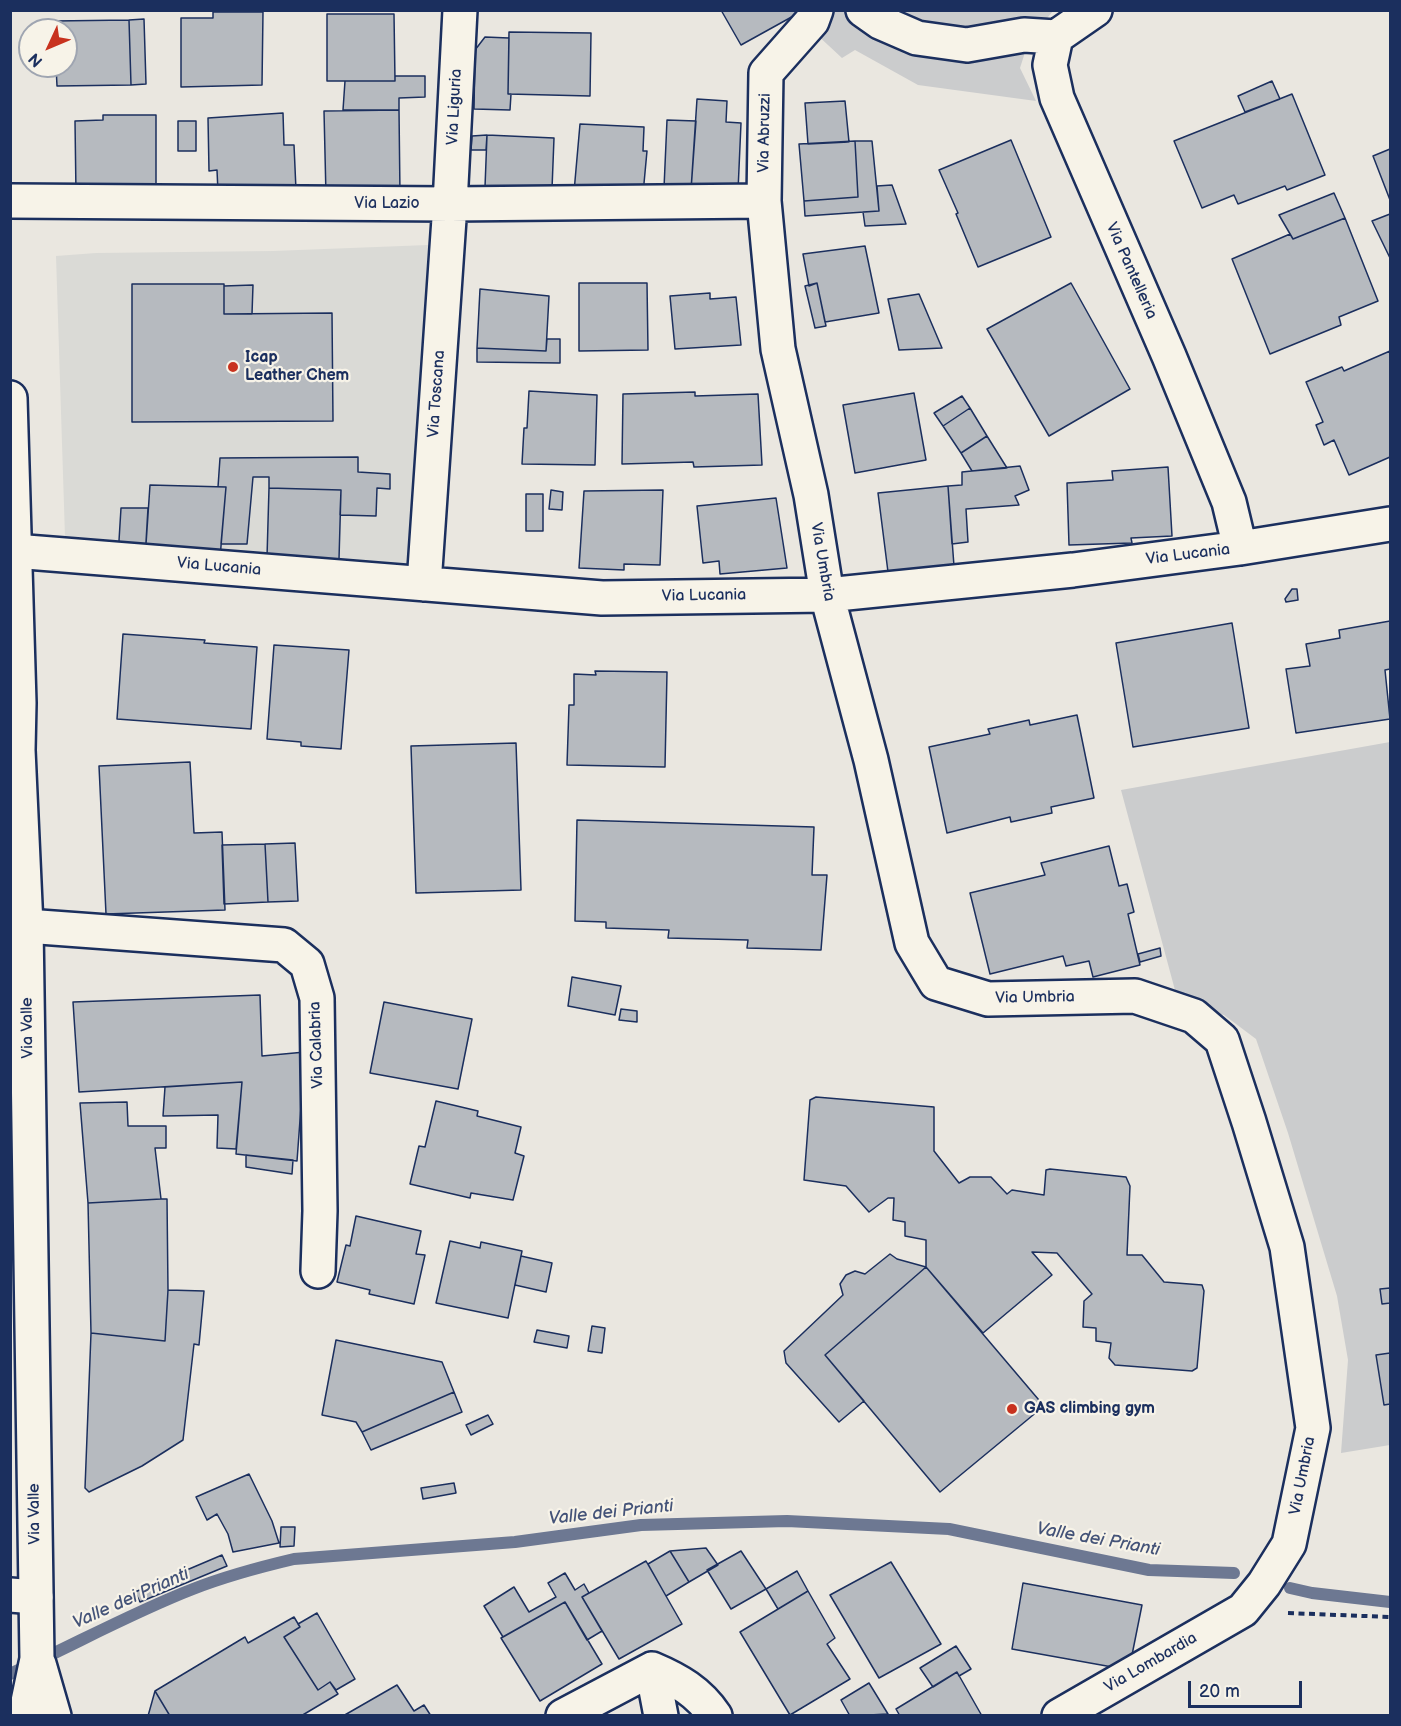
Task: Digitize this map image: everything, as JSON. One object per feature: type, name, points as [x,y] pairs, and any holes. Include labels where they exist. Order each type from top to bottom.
[{"type":"street","name":"Via Liguria","points":[[450,204],[460,10]]},
{"type":"street","name":"Via Abruzzi","points":[[764,201],[766,73],[812,21],[816,10]]},
{"type":"street","points":[[863,10],[880,22],[917,39],[967,45],[1024,35],[1056,37],[1095,10]]},
{"type":"street","name":"Via Pantelleria","points":[[1056,37],[1050,65],[1057,98],[1169,356],[1229,502],[1240,548]]},
{"type":"street","name":"Via Lazio","points":[[10,201],[450,204],[764,201]]},
{"type":"street","name":"Via Umbria","points":[[764,201],[778,349],[811,495],[827,595],[871,760],[912,943],[936,983],[988,999],[1135,996],[1194,1017],[1222,1040],[1250,1122],[1287,1247],[1313,1428],[1289,1544],[1264,1584],[1243,1610]]},
{"type":"street","name":"Via Toscana","points":[[424,584],[450,204]]},
{"type":"street","name":"Via Valle","points":[[10,398],[19,703],[14,751],[26,926],[23,1596],[37,1659],[54,1716]]},
{"type":"street","name":"Via Lucania","points":[[13,540],[424,584],[602,598],[827,595],[1072,570],[1240,548],[1390,524]]},
{"type":"street","name":"Via Calabria","points":[[26,926],[284,945],[307,964],[316,998],[320,1211],[318,1271]]},
{"type":"street","name":"Via Lombardia","points":[[1059,1716],[1243,1610]]},
{"type":"street","name":"Via Valle","points":[[25,1716],[37,1659]]},
{"type":"street","points":[[563,1716],[652,1669]]},
{"type":"street","points":[[652,1669],[661,1716]]},
{"type":"street","points":[[652,1669],[679,1681],[708,1705],[715,1716]]},
{"type":"path","points":[[1243,1610],[1390,1617]]},
{"type":"shaded area","points":[[814,11],[1053,11],[1029,40],[1020,68],[1036,101],[918,85],[855,50],[842,58],[814,32]]},
{"type":"shaded area","points":[[428,245],[411,582],[66,568],[56,256],[96,253],[273,251]]},
{"type":"shaded area","points":[[1390,742],[1390,1445],[1341,1453],[1348,1360],[1337,1296],[1288,1133],[1256,1039],[1224,1015],[1179,1005],[1121,790]]},
{"type":"building","points":[[721,10],[796,10],[797,14],[741,45]]},
{"type":"building","points":[[213,12],[263,12],[262,85],[181,87],[181,18],[213,18]]},
{"type":"building","points":[[327,14],[394,14],[395,81],[327,81]]},
{"type":"building","points":[[144,19],[146,84],[131,85],[129,20]]},
{"type":"building","points":[[129,20],[131,85],[57,86],[57,78],[78,78],[78,21]]},
{"type":"building","points":[[509,32],[591,33],[590,96],[508,94]]},
{"type":"building","points":[[485,37],[509,38],[510,110],[474,109],[475,50]]},
{"type":"building","points":[[395,76],[425,76],[425,97],[399,98],[399,110],[343,110],[345,81],[395,81]]},
{"type":"building","points":[[1272,81],[1280,99],[1245,112],[1238,96]]},
{"type":"building","points":[[1292,94],[1325,175],[1287,190],[1285,186],[1238,204],[1234,195],[1202,208],[1174,141]]},
{"type":"building","points":[[697,99],[727,101],[726,122],[741,123],[738,191],[691,190]]},
{"type":"building","points":[[845,101],[849,142],[808,144],[805,103]]},
{"type":"building","points":[[399,110],[400,195],[326,196],[324,111]]},
{"type":"building","points":[[283,113],[284,145],[294,145],[296,190],[218,192],[217,170],[209,171],[208,118]]},
{"type":"building","points":[[103,115],[156,115],[156,193],[76,194],[75,121],[103,120]]},
{"type":"building","points":[[667,120],[696,121],[691,190],[664,188]]},
{"type":"building","points":[[178,121],[196,121],[196,151],[178,151]]},
{"type":"building","points":[[580,124],[644,127],[643,151],[647,151],[643,194],[574,192]]},
{"type":"building","points":[[487,135],[554,138],[552,189],[485,187]]},
{"type":"building","points":[[487,135],[486,150],[471,150],[472,136]]},
{"type":"building","points":[[1011,140],[1051,237],[978,267],[939,170]]},
{"type":"building","points":[[855,141],[858,197],[804,201],[799,144]]},
{"type":"building","points":[[855,141],[872,141],[879,211],[805,216],[804,201],[858,197]]},
{"type":"building","points":[[1390,149],[1390,200],[1373,156]]},
{"type":"building","points":[[892,185],[906,224],[865,226],[863,212],[879,211],[877,186]]},
{"type":"building","points":[[1334,193],[1345,218],[1293,239],[1279,215]]},
{"type":"building","points":[[1390,214],[1390,258],[1372,221]]},
{"type":"building","points":[[1345,218],[1378,301],[1339,317],[1341,325],[1270,354],[1232,259],[1290,234],[1293,239]]},
{"type":"building","points":[[865,246],[879,313],[825,322],[817,283],[809,286],[803,254]]},
{"type":"building","points":[[579,283],[647,283],[648,350],[579,351]]},
{"type":"building","points":[[817,283],[826,326],[815,328],[805,286]]},
{"type":"building","points":[[1071,283],[1130,389],[1049,436],[987,329]]},
{"type":"building","name":"Icap Leather Chem","points":[[132,284],[224,284],[224,314],[332,313],[333,421],[132,422]]},
{"type":"building","points":[[253,285],[252,314],[224,314],[224,286]]},
{"type":"building","points":[[480,289],[549,296],[546,351],[477,348]]},
{"type":"building","points":[[710,293],[710,299],[736,297],[741,345],[675,349],[670,296]]},
{"type":"building","points":[[919,294],[942,348],[899,350],[888,299]]},
{"type":"building","points":[[547,339],[560,339],[560,363],[477,362],[477,348],[546,351]]},
{"type":"building","points":[[1390,351],[1390,457],[1349,475],[1334,440],[1324,445],[1316,425],[1323,422],[1306,382],[1342,367],[1344,371]]},
{"type":"building","points":[[529,391],[597,395],[595,465],[522,464]]},
{"type":"building","points":[[695,392],[695,396],[758,394],[762,465],[694,467],[693,462],[622,464],[623,394]]},
{"type":"building","points":[[914,393],[926,460],[855,473],[843,405]]},
{"type":"building","points":[[962,396],[970,408],[943,426],[934,413]]},
{"type":"building","points":[[970,408],[987,436],[961,453],[943,426]]},
{"type":"building","points":[[987,436],[1007,468],[972,471],[961,453]]},
{"type":"building","points":[[358,457],[358,472],[390,474],[390,489],[377,488],[376,516],[340,515],[341,490],[269,488],[269,477],[253,477],[247,544],[221,544],[226,487],[218,487],[220,458]]},
{"type":"building","points":[[1020,466],[1029,490],[1015,496],[1019,505],[966,509],[968,542],[952,544],[948,486],[962,485],[962,472]]},
{"type":"building","points":[[1168,467],[1172,536],[1131,538],[1132,543],[1069,545],[1067,483],[1113,480],[1112,471]]},
{"type":"building","points":[[150,485],[226,487],[220,558],[145,559]]},
{"type":"building","points":[[948,486],[954,566],[888,572],[878,493]]},
{"type":"building","points":[[269,488],[341,490],[339,559],[267,557]]},
{"type":"building","points":[[551,490],[563,492],[562,510],[549,509]]},
{"type":"building","points":[[663,490],[660,565],[624,564],[624,570],[579,568],[584,491]]},
{"type":"building","points":[[526,494],[543,494],[543,531],[526,531]]},
{"type":"building","points":[[776,498],[787,568],[720,574],[719,561],[703,563],[697,506]]},
{"type":"building","points":[[121,508],[148,508],[145,559],[118,557]]},
{"type":"building","points":[[1292,589],[1297,589],[1298,600],[1286,602],[1285,599]]},
{"type":"building","points":[[1390,621],[1390,669],[1385,670],[1390,719],[1296,733],[1286,669],[1310,666],[1306,644],[1340,638],[1339,630]]},
{"type":"building","points":[[1232,623],[1249,728],[1133,747],[1116,643]]},
{"type":"building","points":[[123,634],[205,640],[204,643],[257,647],[251,729],[117,719]]},
{"type":"building","points":[[274,645],[349,650],[341,749],[301,746],[301,742],[267,739]]},
{"type":"building","points":[[595,671],[667,672],[665,767],[567,765],[569,705],[574,705],[574,674],[596,675]]},
{"type":"building","points":[[1077,715],[1094,798],[1051,807],[1052,813],[1011,822],[1010,817],[947,833],[929,747],[990,734],[988,729],[1029,720],[1030,725]]},
{"type":"building","points":[[516,743],[521,890],[416,893],[411,746]]},
{"type":"building","points":[[190,762],[194,833],[222,832],[225,910],[106,914],[99,766]]},
{"type":"building","points":[[577,820],[814,827],[812,875],[827,875],[821,950],[747,948],[748,940],[668,938],[669,930],[606,928],[606,922],[575,921]]},
{"type":"building","points":[[295,843],[298,901],[268,902],[265,844]]},
{"type":"building","points":[[265,844],[268,902],[224,904],[222,845]]},
{"type":"building","points":[[1109,846],[1119,886],[1127,884],[1134,912],[1128,914],[1140,965],[1093,977],[1089,961],[1066,966],[1063,956],[990,974],[970,893],[1045,875],[1041,863]]},
{"type":"building","points":[[1160,948],[1161,956],[1140,962],[1138,954]]},
{"type":"building","points":[[572,977],[621,986],[615,1015],[568,1006]]},
{"type":"building","points":[[260,995],[262,1056],[305,1052],[297,1161],[236,1154],[242,1082],[79,1092],[73,1002]]},
{"type":"building","points":[[384,1002],[472,1019],[458,1089],[370,1073]]},
{"type":"building","points":[[621,1009],[637,1011],[637,1022],[619,1020]]},
{"type":"building","points":[[242,1082],[236,1149],[217,1148],[218,1115],[163,1116],[165,1087]]},
{"type":"building","points":[[816,1097],[934,1107],[934,1151],[959,1183],[970,1177],[991,1177],[1007,1194],[1012,1190],[1044,1195],[1046,1170],[1050,1169],[1126,1177],[1130,1186],[1127,1255],[1142,1255],[1164,1282],[1202,1285],[1204,1291],[1197,1368],[1192,1371],[1115,1365],[1109,1358],[1111,1343],[1096,1341],[1096,1328],[1083,1327],[1084,1301],[1092,1294],[1057,1253],[1032,1252],[1052,1275],[983,1333],[926,1267],[926,1240],[905,1236],[905,1222],[893,1220],[894,1198],[888,1198],[869,1212],[846,1186],[804,1180],[810,1100]]},
{"type":"building","points":[[436,1101],[478,1111],[477,1116],[521,1127],[515,1153],[524,1156],[513,1200],[471,1193],[470,1198],[410,1184],[419,1146],[425,1147]]},
{"type":"building","points":[[127,1102],[128,1126],[166,1126],[166,1148],[155,1148],[161,1199],[88,1203],[80,1103]]},
{"type":"building","points":[[246,1155],[293,1160],[292,1174],[246,1167]]},
{"type":"building","points":[[167,1199],[168,1290],[165,1341],[91,1333],[88,1203]]},
{"type":"building","points":[[356,1216],[421,1231],[416,1254],[425,1255],[414,1304],[369,1294],[370,1290],[337,1282],[346,1245],[350,1246]]},
{"type":"building","points":[[450,1241],[480,1248],[481,1242],[522,1251],[508,1318],[436,1303]]},
{"type":"building","points":[[890,1254],[897,1259],[926,1267],[825,1355],[864,1401],[839,1422],[786,1363],[784,1351],[843,1295],[840,1284],[846,1275],[855,1271],[865,1274]]},
{"type":"building","points":[[521,1256],[552,1263],[546,1292],[515,1285]]},
{"type":"building","points":[[926,1267],[1044,1406],[940,1492],[825,1355]]},
{"type":"building","points":[[1390,1288],[1390,1303],[1382,1304],[1380,1289]]},
{"type":"building","points":[[168,1290],[204,1291],[199,1345],[194,1344],[183,1440],[142,1466],[89,1492],[85,1488],[91,1333],[165,1341]]},
{"type":"building","points":[[592,1326],[605,1328],[602,1353],[588,1351]]},
{"type":"building","points":[[537,1330],[569,1336],[567,1348],[534,1342]]},
{"type":"building","points":[[336,1340],[442,1362],[454,1392],[362,1432],[356,1422],[322,1415]]},
{"type":"building","points":[[1390,1353],[1390,1404],[1384,1405],[1376,1355]]},
{"type":"building","points":[[454,1392],[462,1412],[371,1450],[362,1432]]},
{"type":"building","points":[[488,1415],[493,1424],[471,1435],[466,1425]]},
{"type":"building","points":[[249,1474],[272,1521],[279,1543],[233,1552],[228,1534],[217,1514],[207,1520],[196,1497]]},
{"type":"building","points":[[454,1483],[456,1493],[423,1499],[421,1488]]},
{"type":"building","points":[[281,1527],[295,1527],[294,1546],[280,1547]]},
{"type":"building","points":[[706,1548],[718,1565],[689,1582],[670,1551]]},
{"type":"building","points":[[670,1551],[689,1582],[666,1596],[648,1564]]},
{"type":"building","points":[[741,1551],[766,1589],[731,1609],[707,1570]]},
{"type":"building","points":[[222,1555],[227,1566],[140,1602],[135,1592]]},
{"type":"building","points":[[646,1561],[682,1624],[619,1659],[582,1597]]},
{"type":"building","points":[[891,1562],[941,1644],[879,1678],[830,1595]]},
{"type":"building","points":[[797,1571],[808,1591],[778,1609],[766,1589]]},
{"type":"building","points":[[565,1573],[575,1590],[584,1584],[589,1593],[582,1597],[602,1631],[587,1640],[565,1602],[503,1637],[484,1606],[514,1587],[529,1612],[556,1597],[548,1583]]},
{"type":"building","points":[[1023,1583],[1142,1605],[1129,1670],[1012,1649]]},
{"type":"building","points":[[808,1591],[835,1638],[827,1644],[850,1679],[790,1715],[740,1632]]},
{"type":"building","points":[[565,1602],[602,1664],[540,1701],[501,1638]]},
{"type":"building","points":[[317,1613],[355,1679],[336,1690],[330,1682],[318,1690],[284,1637],[300,1627],[298,1624]]},
{"type":"building","points":[[294,1617],[300,1627],[284,1637],[318,1690],[330,1682],[338,1694],[301,1716],[170,1716],[155,1691],[245,1637],[248,1643]]},
{"type":"building","points":[[956,1646],[971,1669],[959,1676],[957,1672],[933,1687],[920,1668]]},
{"type":"building","points":[[957,1672],[982,1716],[900,1716],[896,1709]]},
{"type":"building","points":[[869,1683],[888,1714],[850,1716],[841,1700]]},
{"type":"building","points":[[397,1685],[414,1711],[424,1705],[431,1716],[343,1716]]},
{"type":"building","points":[[155,1691],[170,1716],[148,1716]]},
{"type":"waterway","name":"Valle dei Prianti","points":[[10,1674],[147,1608],[193,1589],[243,1572],[294,1559],[515,1542],[641,1525],[787,1521],[949,1529],[1149,1570],[1234,1573]]},
{"type":"waterway","name":"Valle dei Prianti","points":[[1290,1588],[1312,1593],[1390,1602]]},
{"type":"place","name":"Icap Leather Chem","points":[[233,367]]},
{"type":"place","name":"GAS climbing gym","points":[[1012,1409]]}]
